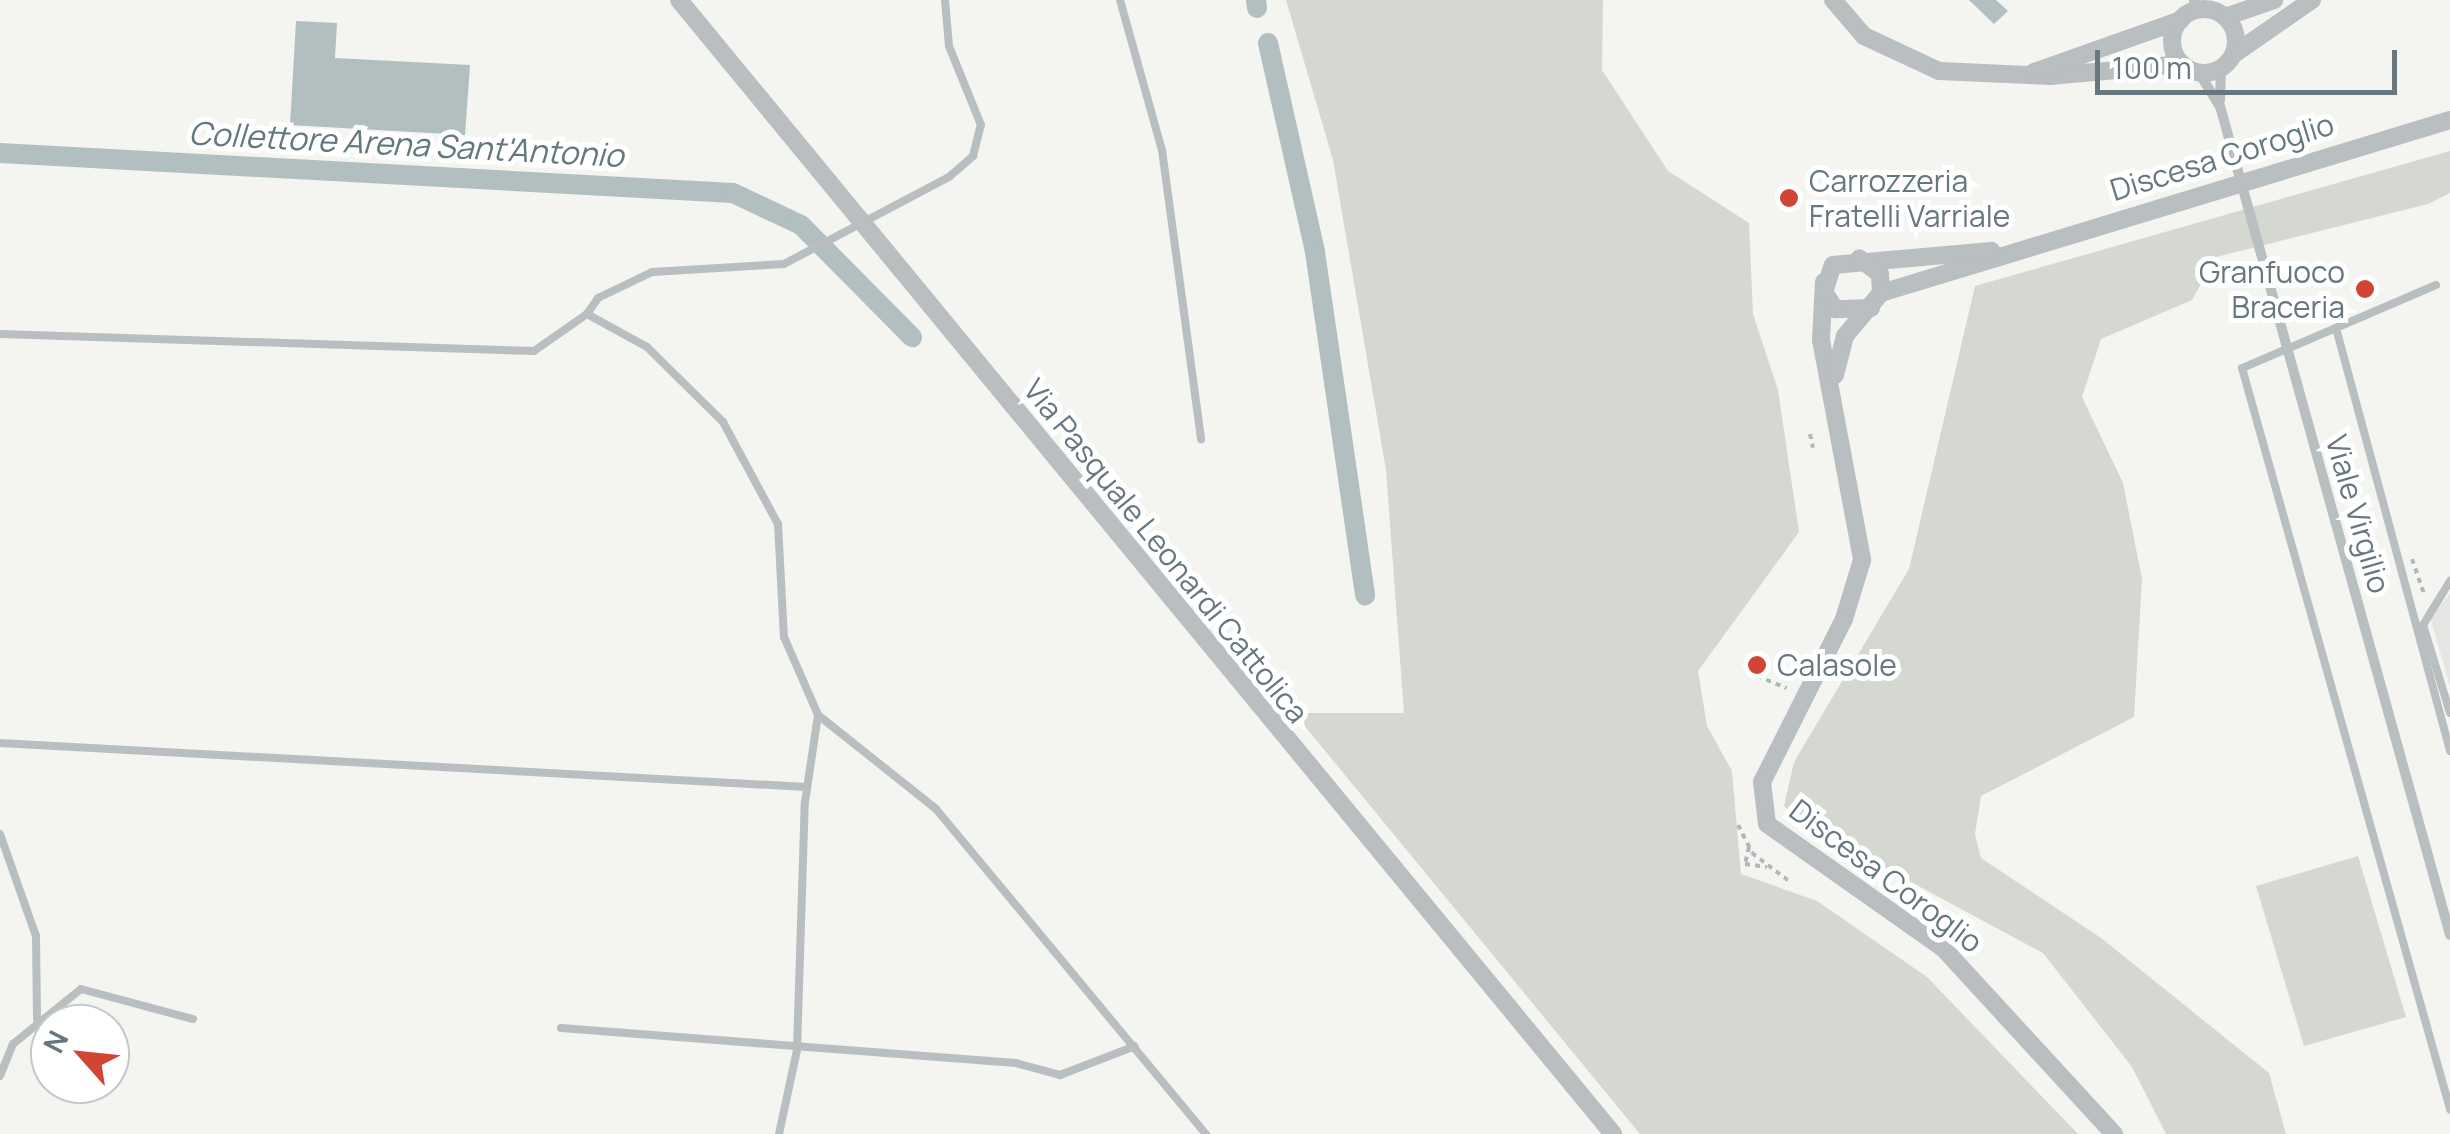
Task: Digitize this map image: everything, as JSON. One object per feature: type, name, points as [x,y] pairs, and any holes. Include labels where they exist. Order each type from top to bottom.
[{"type":"street","name":"Via Pasquale Leonardi Cattolica","points":[[679,0],[1613,1134]]},
{"type":"street","points":[[1833,0],[1864,36],[1904,60],[1981,76],[2191,68],[2227,62],[2312,0]]},
{"type":"street","points":[[2191,68],[2172,44],[2181,20],[2196,5],[2225,18],[2274,0]]},
{"type":"street","points":[[2225,18],[2227,62]]},
{"type":"street","points":[[2034,72],[2181,20]]},
{"type":"street","name":"Viale Virgilio","points":[[2220,106],[2227,62]]},
{"type":"street","name":"Viale Virgilio","points":[[2191,68],[2220,106],[2450,935]]},
{"type":"street","name":"Discesa Coroglio","points":[[1835,395],[1836,354],[1876,300],[2012,250],[2450,120]]},
{"type":"street","name":"Discesa Coroglio","points":[[1858,257],[2012,250]]},
{"type":"street","points":[[1858,257],[1880,274],[1876,300],[1843,314],[1824,282],[1833,265],[1858,257]]},
{"type":"street","name":"Discesa Coroglio","points":[[1824,282],[1820,340],[1835,395],[1862,560],[1857,590],[1762,782],[1767,824],[1943,948],[2114,1134]]},
{"type":"lane","points":[[0,334],[534,351],[587,314],[598,298],[652,272],[784,264],[924,195],[972,156],[981,125],[949,46],[945,0]]},
{"type":"lane","points":[[1120,0],[1162,150],[1201,438]]},
{"type":"lane","points":[[2436,285],[2285,346],[2242,368],[2450,1109]]},
{"type":"lane","points":[[587,314],[685,376],[723,422],[778,524],[784,636],[818,715],[936,809],[1206,1134]]},
{"type":"lane","points":[[2336,328],[2450,752]]},
{"type":"lane","points":[[2450,581],[2423,625],[2450,713]]},
{"type":"lane","points":[[779,1134],[798,1050],[807,787],[818,715]]},
{"type":"lane","points":[[0,743],[807,787]]},
{"type":"lane","points":[[0,834],[36,936],[37,1004]]},
{"type":"lane","points":[[60,1004],[80,990],[193,1019]]},
{"type":"lane","points":[[561,1028],[798,1050],[1016,1063],[1060,1075],[1134,1046]]},
{"type":"lane","points":[[0,1076],[30,1031]]},
{"type":"path","points":[[1810,434],[1813,448]]},
{"type":"path","points":[[1757,676],[1793,683]]},
{"type":"path","points":[[1738,825],[1749,847],[1789,881]]},
{"type":"path","points":[[1749,847],[1745,864],[1768,867]]},
{"type":"shaded area","points":[[1286,0],[1603,0],[1602,70],[1668,171],[1749,223],[1753,314],[1778,390],[1799,532],[1698,671],[1707,726],[1732,771],[1741,874],[1817,901],[1927,977],[2078,1134],[1640,1134],[1294,713],[1404,713],[1386,470],[1333,160]]},
{"type":"shaded area","points":[[1969,0],[1996,0],[2008,11],[1994,24]]},
{"type":"shaded area","points":[[296,21],[337,23],[335,58],[470,65],[465,135],[290,125]]},
{"type":"shaded area","points":[[2450,151],[2450,193],[2428,204],[2216,257],[2192,300],[2101,339],[2082,397],[2123,483],[2142,579],[2134,717],[1981,796],[1975,834],[1981,858],[2101,938],[2269,1073],[2286,1134],[2166,1134],[2132,1067],[2043,953],[1805,825],[1784,806],[1794,762],[1909,569],[1975,286]]},
{"type":"shaded area","points":[[2450,594],[2450,686],[2430,618]]},
{"type":"shaded area","points":[[2358,856],[2406,1017],[2304,1046],[2256,886]]},
{"type":"waterway","points":[[1256,0],[1257,8]]},
{"type":"waterway","points":[[1268,43],[1315,252],[1365,595]]},
{"type":"waterway","name":"Collettore Arena Sant'Antonio","points":[[0,153],[733,193],[801,225],[912,337]]},
{"type":"place","name":"Carrozzeria Fratelli Varriale","points":[[1789,198]]},
{"type":"place","name":"Granfuoco Braceria","points":[[2365,289]]},
{"type":"place","name":"Calasole","points":[[1757,665]]}]
